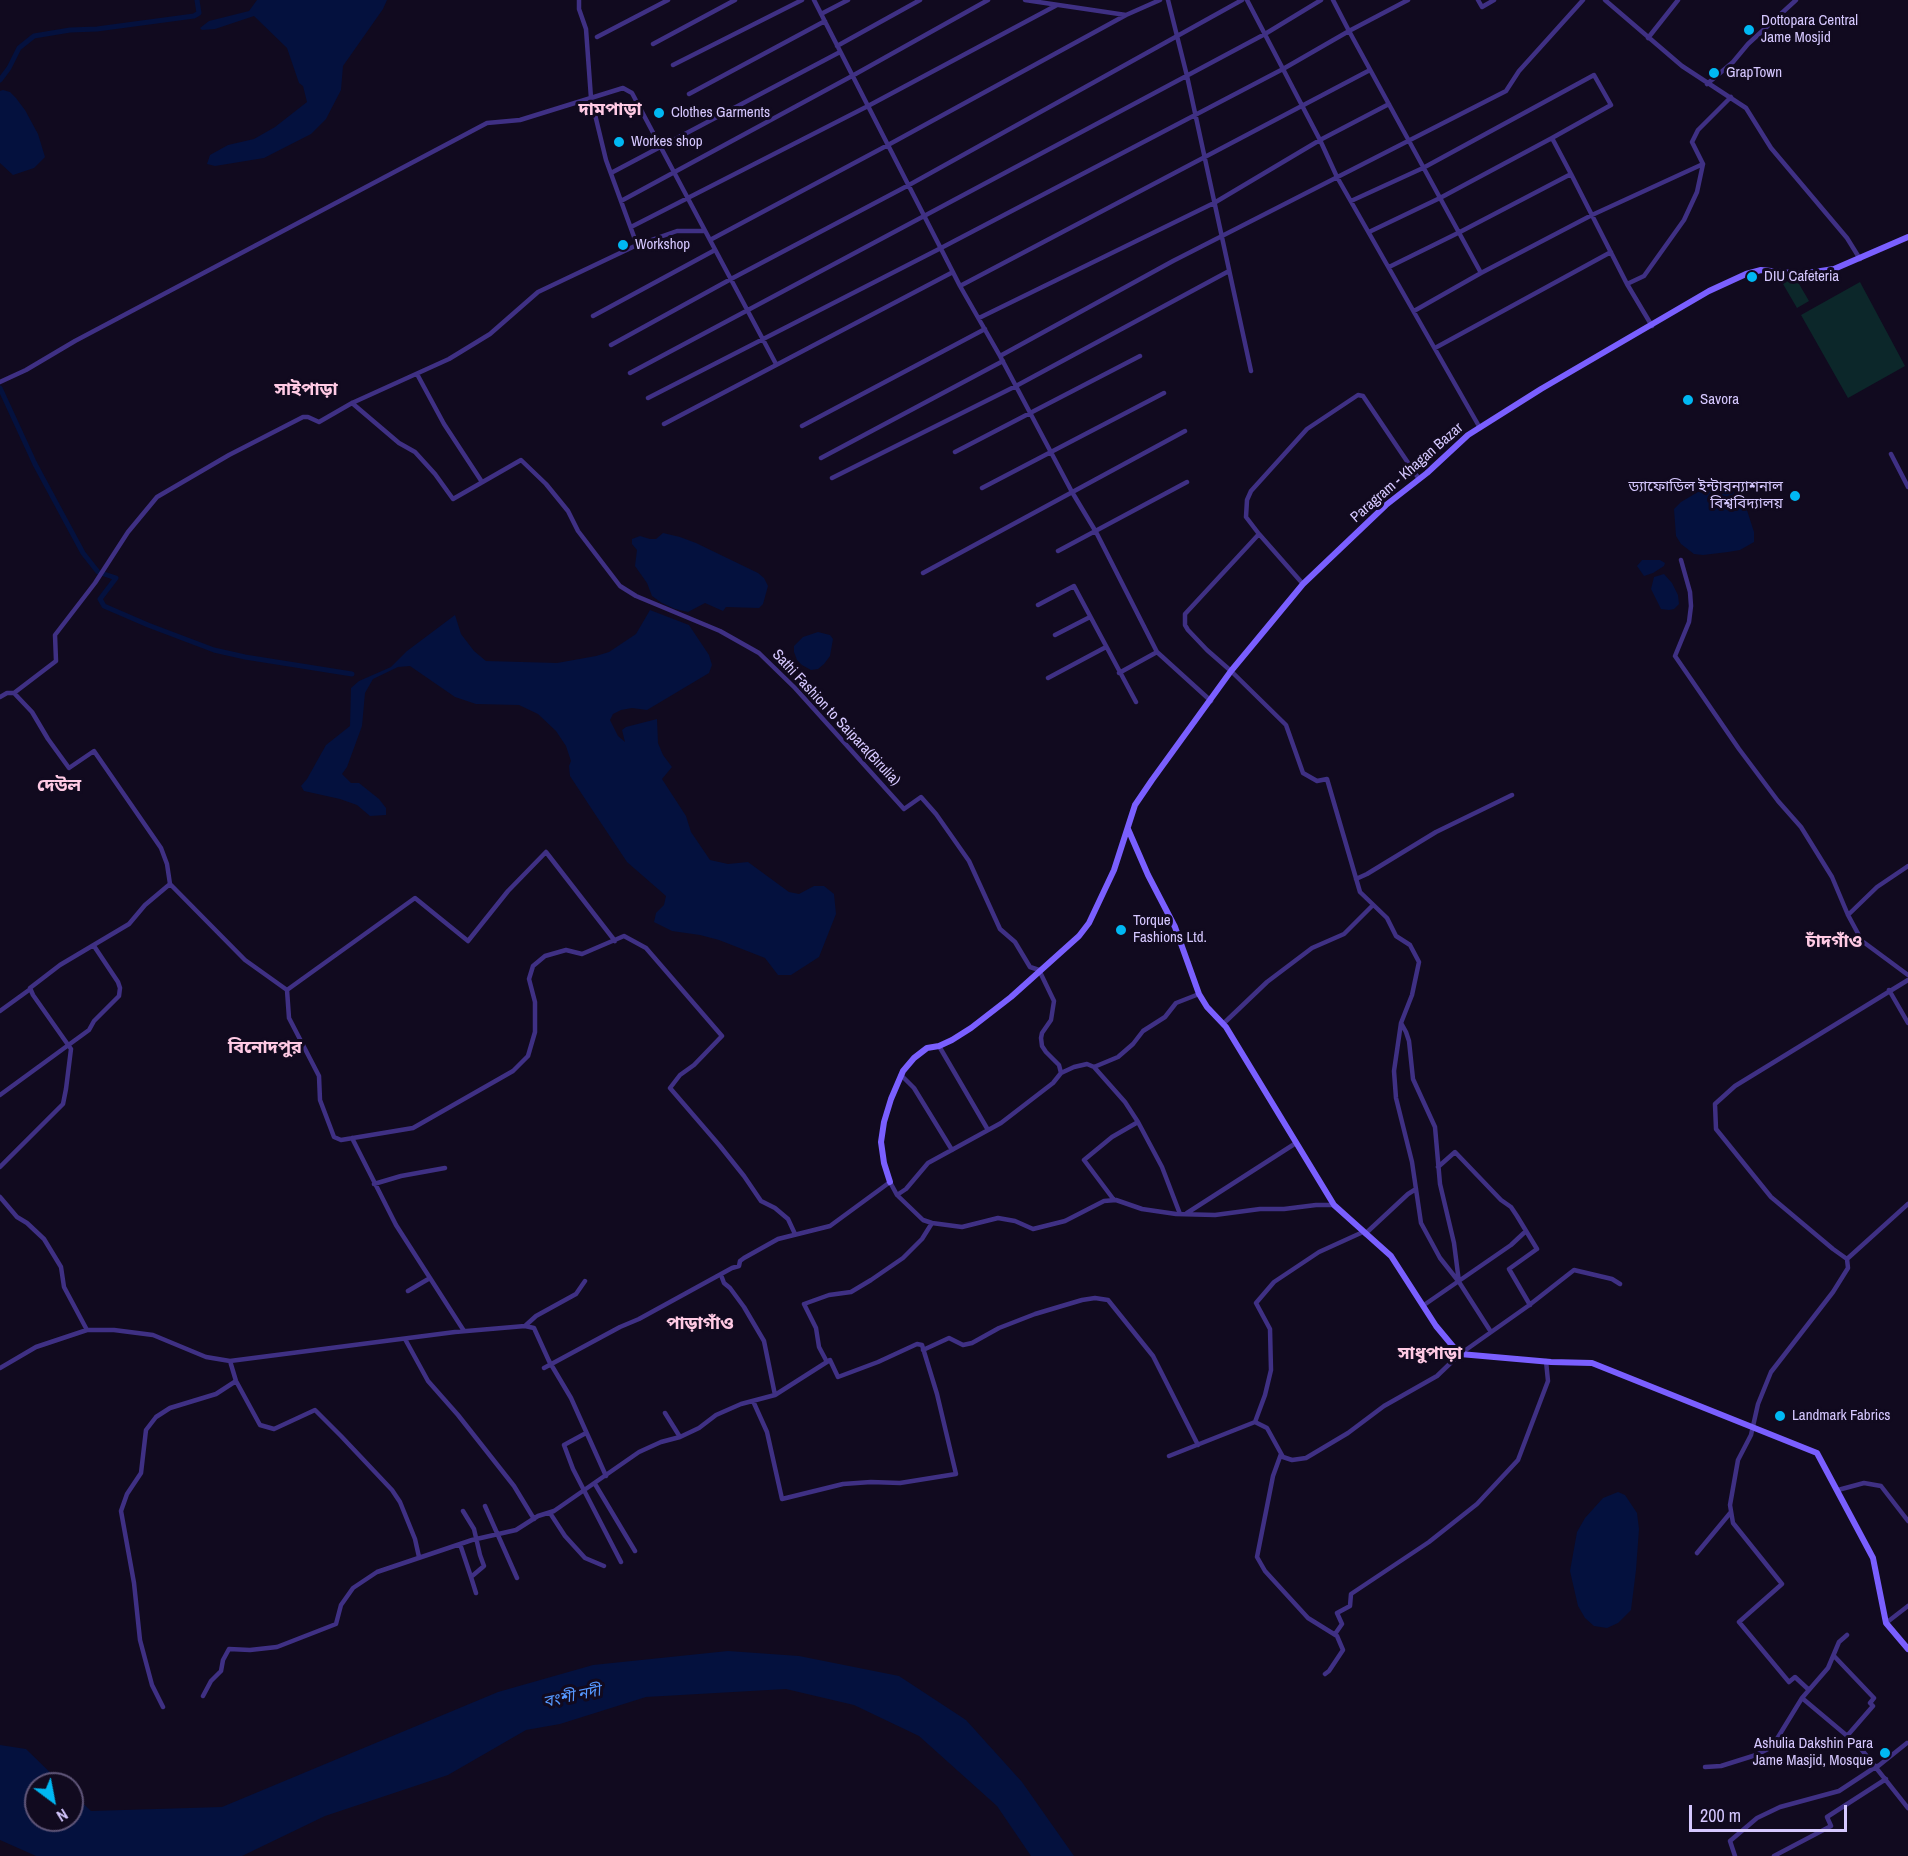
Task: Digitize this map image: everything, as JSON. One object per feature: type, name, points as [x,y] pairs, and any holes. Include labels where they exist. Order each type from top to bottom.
[{"type":"street","points":[[579,0],[579,9],[586,29],[591,98],[606,160],[637,245]]},
{"type":"street","points":[[597,37],[668,0]]},
{"type":"street","points":[[653,44],[735,0]]},
{"type":"street","points":[[673,65],[802,0]]},
{"type":"street","points":[[814,0],[960,286],[1096,532],[1157,652],[1211,700]]},
{"type":"street","points":[[821,14],[848,0]]},
{"type":"street","points":[[611,173],[838,49],[920,0]]},
{"type":"street","points":[[621,201],[988,0]]},
{"type":"street","points":[[1025,0],[1126,15]]},
{"type":"street","points":[[710,240],[1126,15],[1160,0]]},
{"type":"street","points":[[1168,0],[1187,76],[1251,371]]},
{"type":"street","points":[[611,345],[730,279],[909,185],[1242,0]]},
{"type":"street","points":[[1247,0],[1351,201],[1480,428]]},
{"type":"street","points":[[630,373],[1187,76],[1321,0]]},
{"type":"street","points":[[1333,0],[1481,273]]},
{"type":"street","points":[[648,398],[1283,69],[1408,0]]},
{"type":"street","points":[[1478,0],[1482,7],[1494,0]]},
{"type":"street","points":[[1000,356],[1050,326],[1506,91],[1519,71],[1583,0]]},
{"type":"street","points":[[1605,0],[1648,38],[1707,84],[1746,108],[1771,148],[1847,238],[1860,259]]},
{"type":"street","points":[[1648,38],[1678,0]]},
{"type":"street","points":[[1707,84],[1733,62],[1748,44],[1796,0]]},
{"type":"street","points":[[631,227],[1057,5]]},
{"type":"street","points":[[689,94],[825,21]]},
{"type":"street","points":[[960,286],[1371,70]]},
{"type":"street","points":[[1351,201],[1423,168],[1594,75],[1611,105],[1440,198],[1369,232]]},
{"type":"street","points":[[0,382],[487,123],[520,120],[624,88],[632,93],[776,364]]},
{"type":"street","points":[[1628,284],[1644,276],[1684,220],[1697,192],[1703,164],[1692,142],[1698,130],[1731,97]]},
{"type":"street","points":[[979,318],[1214,202],[1320,140],[1389,104]]},
{"type":"street","points":[[1552,138],[1652,326]]},
{"type":"street","points":[[1414,311],[1592,215],[1703,164]]},
{"type":"street","points":[[1389,267],[1571,174]]},
{"type":"street","points":[[0,697],[7,693],[14,693],[56,661],[55,635],[95,583],[144,511],[157,497],[169,489],[229,454],[303,417],[319,422],[352,403],[449,359],[490,334],[538,292],[637,245],[677,231],[704,231]]},
{"type":"street","name":"Paragram - Khagan Bazar","points":[[890,1182],[881,1142],[886,1114],[903,1071],[927,1048],[939,1046],[971,1028],[1011,997],[1069,946],[1089,923],[1114,870],[1136,805],[1141,797],[1231,671],[1303,584],[1386,505],[1468,435],[1709,291],[1746,274],[1761,270],[1801,274],[1834,269],[1908,237]]},
{"type":"street","points":[[593,316],[716,250]]},
{"type":"street","points":[[1435,348],[1611,252]]},
{"type":"street","points":[[664,424],[953,272]]},
{"type":"street","points":[[832,478],[1016,386],[1230,272]]},
{"type":"street","points":[[802,426],[985,329]]},
{"type":"street","points":[[955,452],[1140,356]]},
{"type":"street","points":[[821,458],[1003,361]]},
{"type":"street","points":[[352,403],[399,443],[415,452],[453,499],[482,482],[444,424],[417,374]]},
{"type":"street","points":[[981,488],[1164,393]]},
{"type":"street","points":[[1303,584],[1246,517],[1247,500],[1251,491],[1307,429],[1358,395],[1363,396],[1419,479]]},
{"type":"street","points":[[923,573],[1185,431]]},
{"type":"street","points":[[1892,454],[1908,486]]},
{"type":"street","name":"Sathi Fashion to Saipara(Birulia)","points":[[482,482],[521,460],[546,484],[620,586],[636,596],[720,630],[759,653],[795,688],[904,809],[921,797],[969,861],[1000,928],[1015,942],[1030,967],[1039,970]]},
{"type":"street","points":[[1058,551],[1187,482]]},
{"type":"street","points":[[1259,534],[1185,614],[1185,625],[1286,725],[1303,773],[1317,781],[1327,778],[1360,892],[1388,918],[1396,936],[1410,945],[1419,962],[1412,995],[1401,1023],[1394,1071],[1396,1098],[1412,1162],[1421,1223],[1440,1258],[1459,1282],[1491,1332]]},
{"type":"street","points":[[1681,560],[1690,592],[1691,606],[1689,622],[1675,656],[1739,749],[1778,801],[1801,827],[1832,877],[1862,941],[1908,975]]},
{"type":"street","points":[[1038,605],[1074,586],[1136,702]]},
{"type":"street","points":[[1055,635],[1090,617]]},
{"type":"street","points":[[1048,678],[1106,647]]},
{"type":"street","points":[[1119,673],[1157,652]]},
{"type":"street","points":[[14,693],[32,712],[69,768],[94,751],[161,848],[167,864],[170,884],[245,960],[287,990],[290,1018],[320,1076],[320,1100],[334,1137],[341,1140],[414,1128],[513,1071],[528,1056],[535,1032],[535,1002],[530,979],[533,966],[545,956],[566,950],[582,954],[624,936],[646,948],[722,1036],[694,1065],[680,1075],[670,1088],[720,1146],[761,1201],[775,1208],[788,1219],[795,1234]]},
{"type":"street","points":[[1356,879],[1436,832],[1512,795]]},
{"type":"street","points":[[1128,829],[1174,927],[1199,994],[1207,1007],[1223,1024],[1334,1205],[1391,1256],[1436,1326],[1460,1354],[1592,1363],[1817,1453],[1873,1558],[1886,1623],[1908,1649]]},
{"type":"street","points":[[287,990],[415,898],[468,941],[508,891],[546,852],[615,941]]},
{"type":"street","points":[[1848,915],[1877,887],[1908,866]]},
{"type":"street","points":[[0,1011],[60,965],[129,924],[145,905],[170,884]]},
{"type":"street","points":[[1223,1024],[1267,982],[1312,948],[1344,934],[1373,905]]},
{"type":"street","points":[[0,1095],[89,1030],[93,1021],[119,996],[118,982],[94,946]]},
{"type":"street","points":[[1039,970],[1054,1001],[1051,1020],[1042,1033],[1042,1046],[1059,1065],[1061,1073]]},
{"type":"street","points":[[1809,1690],[1795,1677],[1789,1682],[1739,1622],[1782,1584],[1733,1523],[1730,1505],[1738,1460],[1754,1427],[1758,1404],[1771,1372],[1833,1292],[1848,1268],[1847,1259],[1771,1197],[1716,1129],[1716,1104],[1735,1086],[1908,980]]},
{"type":"street","points":[[0,1167],[63,1104],[71,1049],[29,990]]},
{"type":"street","points":[[1889,990],[1908,1023]]},
{"type":"street","points":[[1094,1067],[1118,1057],[1140,1038],[1143,1031],[1165,1017],[1176,1003],[1199,994]]},
{"type":"street","points":[[1401,1023],[1408,1041],[1413,1079],[1435,1127],[1442,1197],[1454,1243],[1459,1282]]},
{"type":"street","points":[[939,1046],[988,1130]]},
{"type":"street","points":[[897,1195],[916,1179],[928,1163],[1011,1116],[1053,1083],[1061,1073],[1087,1064],[1094,1067],[1125,1102],[1138,1122],[1183,1214]]},
{"type":"street","points":[[902,1075],[914,1088],[952,1150]]},
{"type":"street","points":[[1114,1200],[1084,1160],[1112,1137],[1138,1122]]},
{"type":"street","points":[[352,1138],[396,1225],[464,1331]]},
{"type":"street","points":[[1183,1214],[1296,1143]]},
{"type":"street","points":[[1438,1167],[1455,1152],[1501,1200],[1511,1207],[1537,1249],[1509,1269],[1530,1305]]},
{"type":"street","points":[[374,1184],[401,1176],[445,1168]]},
{"type":"street","points":[[544,1368],[739,1266],[740,1261],[768,1244],[795,1234],[830,1226],[890,1182],[897,1195],[923,1220],[963,1227],[998,1218],[1015,1221],[1033,1229],[1065,1221],[1104,1201],[1114,1200],[1123,1201],[1142,1209],[1215,1215],[1260,1209],[1334,1205]]},
{"type":"street","points":[[1255,1422],[1271,1370],[1269,1329],[1256,1303],[1274,1282],[1319,1252],[1364,1233],[1408,1194],[1416,1190]]},
{"type":"street","points":[[0,1197],[17,1217],[44,1239],[61,1267],[64,1287],[87,1330]]},
{"type":"street","points":[[1847,1259],[1908,1204]]},
{"type":"street","points":[[827,1362],[819,1347],[816,1328],[804,1304],[829,1295],[851,1292],[871,1280],[903,1258],[922,1239],[932,1223]]},
{"type":"street","points":[[1424,1305],[1511,1245],[1526,1231]]},
{"type":"street","points":[[1169,1456],[1255,1422],[1267,1428],[1286,1459],[1306,1458],[1348,1433],[1384,1406],[1437,1376],[1460,1354],[1530,1305],[1574,1270],[1612,1279],[1620,1284]]},
{"type":"street","points":[[721,1275],[724,1283],[744,1307],[764,1341],[775,1395]]},
{"type":"street","points":[[408,1291],[430,1278]]},
{"type":"street","points":[[525,1326],[536,1316],[576,1294],[585,1281]]},
{"type":"street","points":[[923,1350],[949,1338],[963,1345],[972,1343],[999,1328],[1082,1300],[1095,1298],[1108,1300],[1153,1356],[1198,1444]]},
{"type":"street","points":[[0,1368],[36,1347],[87,1330],[114,1330],[153,1335],[206,1358],[230,1361],[464,1331],[525,1326],[534,1328],[571,1398],[606,1476]]},
{"type":"street","points":[[405,1339],[428,1381],[514,1486],[534,1519]]},
{"type":"street","points":[[203,1696],[211,1681],[221,1671],[229,1648],[250,1650],[277,1647],[336,1624],[341,1605],[353,1588],[377,1572],[476,1539],[516,1530],[550,1513],[585,1491],[639,1452],[699,1428],[716,1415],[753,1401],[775,1395],[830,1360],[838,1377],[917,1344],[922,1346],[937,1394],[956,1474],[900,1483],[871,1482],[843,1485],[783,1499],[767,1432],[753,1401]]},
{"type":"street","points":[[230,1361],[236,1381],[260,1425],[274,1429],[315,1410],[392,1490],[408,1517],[418,1557]]},
{"type":"street","points":[[1335,1634],[1342,1624],[1337,1613],[1350,1606],[1351,1594],[1429,1542],[1470,1510],[1518,1460],[1548,1381],[1546,1361]]},
{"type":"street","points":[[163,1707],[152,1685],[141,1640],[134,1583],[121,1511],[127,1494],[141,1473],[146,1430],[156,1417],[170,1408],[216,1394],[236,1381]]},
{"type":"street","points":[[665,1413],[680,1437]]},
{"type":"street","points":[[586,1433],[564,1444],[573,1469],[621,1562]]},
{"type":"street","points":[[1281,1454],[1273,1476],[1257,1557],[1265,1571],[1308,1618],[1335,1634],[1344,1650],[1325,1674]]},
{"type":"street","points":[[1838,1490],[1864,1483],[1881,1486],[1908,1521]]},
{"type":"street","points":[[595,1484],[635,1551]]},
{"type":"street","points":[[485,1506],[518,1578]]},
{"type":"street","points":[[463,1511],[474,1529],[484,1566],[471,1577]]},
{"type":"street","points":[[1697,1553],[1731,1512]]},
{"type":"street","points":[[550,1513],[565,1536],[585,1558],[604,1566]]},
{"type":"street","points":[[460,1544],[476,1593]]},
{"type":"street","points":[[1886,1623],[1908,1606]]},
{"type":"street","points":[[1705,1767],[1720,1766],[1756,1755],[1772,1747],[1802,1698],[1828,1668],[1839,1642],[1847,1635]]},
{"type":"street","points":[[1833,1656],[1874,1698],[1870,1703],[1873,1707],[1847,1736]]},
{"type":"street","points":[[1802,1698],[1858,1745],[1908,1808]]},
{"type":"street","points":[[1735,1856],[1730,1841],[1757,1818],[1780,1807],[1839,1791],[1877,1767],[1907,1743]]},
{"type":"street","points":[[1774,1856],[1831,1826],[1827,1818],[1886,1779]]},
{"type":"green space","points":[[1795,277],[1809,301],[1797,308],[1783,284]]},
{"type":"green space","points":[[1860,282],[1905,366],[1848,398],[1801,315]]},
{"type":"water","points":[[257,0],[387,0],[343,66],[341,90],[326,119],[311,134],[264,158],[215,166],[207,164],[210,155],[228,145],[254,139],[275,127],[307,102],[303,86],[299,83],[287,48],[254,16],[215,29],[202,30],[200,28],[209,21],[249,11]]},
{"type":"water","points":[[0,91],[10,92],[25,110],[38,134],[45,157],[34,168],[13,175],[0,163]]},
{"type":"water","points":[[1726,484],[1745,504],[1754,532],[1754,542],[1740,550],[1694,554],[1681,544],[1676,536],[1674,509],[1698,492]]},
{"type":"water","points":[[663,533],[696,543],[758,573],[768,586],[763,604],[759,608],[726,607],[723,611],[705,603],[688,612],[675,609],[652,596],[647,583],[635,566],[637,550],[632,544],[632,539],[640,536],[656,539]]},
{"type":"water","points":[[1642,560],[1660,560],[1665,563],[1653,573],[1644,576],[1637,566]]},
{"type":"water","points":[[1664,574],[1678,595],[1679,604],[1674,609],[1661,609],[1651,589],[1654,577]]},
{"type":"water","points":[[650,610],[689,625],[709,655],[712,665],[709,673],[647,710],[632,708],[621,710],[613,714],[610,720],[618,736],[625,742],[622,730],[626,727],[657,719],[658,743],[672,767],[662,779],[686,816],[691,832],[710,860],[728,864],[748,862],[789,892],[799,894],[814,886],[824,886],[834,894],[836,914],[819,957],[791,975],[778,975],[765,958],[719,940],[672,931],[654,922],[656,913],[664,905],[666,896],[627,862],[593,811],[570,776],[571,761],[566,746],[556,731],[538,714],[519,705],[476,704],[455,697],[410,666],[398,667],[373,679],[365,693],[362,726],[347,767],[342,774],[351,783],[359,783],[379,799],[386,808],[386,815],[370,816],[357,805],[304,791],[301,786],[326,745],[350,726],[351,688],[359,681],[391,667],[407,651],[455,615],[461,634],[474,651],[486,661],[557,663],[609,652],[636,634]]},
{"type":"water","points":[[818,632],[830,635],[833,639],[830,656],[818,669],[811,670],[797,660],[794,646],[803,637]]},
{"type":"water","points":[[1618,1492],[1625,1495],[1637,1513],[1639,1529],[1636,1570],[1631,1610],[1618,1623],[1607,1628],[1594,1626],[1585,1618],[1578,1606],[1570,1571],[1577,1532],[1585,1518],[1603,1498]]},
{"type":"water","name":"বংশী নদী","points":[[728,1651],[799,1656],[899,1676],[966,1720],[1022,1782],[1074,1856],[1031,1856],[997,1806],[919,1736],[854,1705],[786,1689],[646,1697],[560,1724],[526,1730],[448,1775],[325,1816],[242,1856],[36,1856],[0,1840],[0,1745],[26,1749],[50,1772],[24,1772],[24,1832],[84,1832],[84,1804],[91,1811],[222,1807],[498,1692],[593,1665]]},
{"type":"waterway","points":[[0,80],[19,48],[34,36],[194,16],[199,13],[197,0]]},
{"type":"waterway","points":[[0,388],[35,464],[83,553],[98,572],[116,578],[100,599],[104,606],[214,650],[352,674]]},
{"type":"place","name":"Dottopara Central Jame Mosjid","points":[[1749,30]]},
{"type":"place","name":"GrapTown","points":[[1714,73]]},
{"type":"place","name":"Clothes Garments","points":[[659,113]]},
{"type":"place","name":"Workes shop","points":[[619,142]]},
{"type":"place","name":"Workshop","points":[[623,245]]},
{"type":"place","name":"DIU Cafeteria","points":[[1752,277]]},
{"type":"place","name":"Savora","points":[[1688,400]]},
{"type":"place","name":"ড্যাফোডিল ইন্টারন্যাশনাল বিশ্ববিদ্যালয়","points":[[1795,496]]},
{"type":"place","name":"Torque Fashions Ltd.","points":[[1121,930]]},
{"type":"place","name":"Landmark Fabrics","points":[[1780,1416]]},
{"type":"place","name":"Ashulia Dakshin Para Jame Masjid, Mosque","points":[[1885,1753]]},
{"type":"district","name":"দামপাড়া","points":[[610,110]]},
{"type":"district","name":"সাইপাড়া","points":[[306,390]]},
{"type":"district","name":"দেউল","points":[[59,786]]},
{"type":"district","name":"চাঁদগাঁও","points":[[1834,942]]},
{"type":"district","name":"বিনোদপুর","points":[[265,1048]]},
{"type":"district","name":"পাড়াগাঁও","points":[[700,1324]]},
{"type":"district","name":"সাধুপাড়া","points":[[1430,1354]]}]
